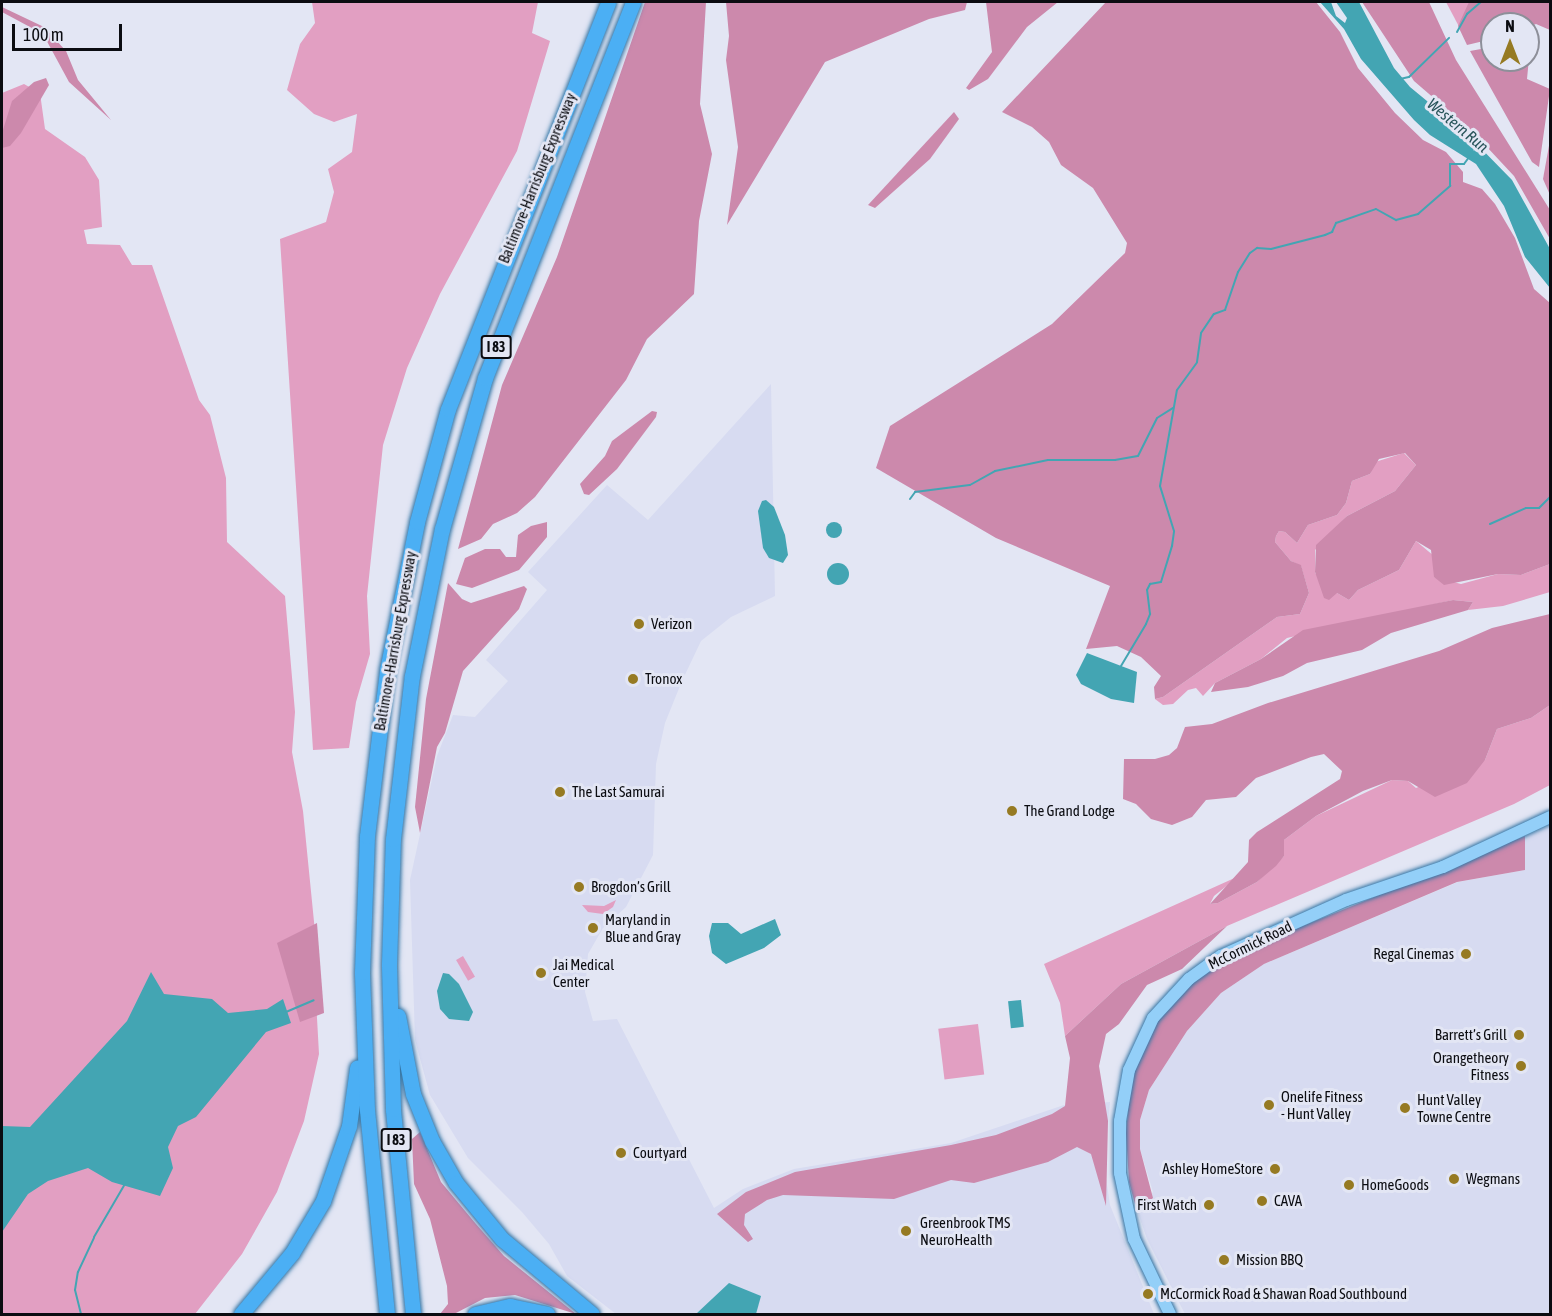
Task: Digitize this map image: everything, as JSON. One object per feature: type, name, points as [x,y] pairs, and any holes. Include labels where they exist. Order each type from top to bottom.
[{"type":"highway","name":"Baltimore-Harrisburg Expressway","points":[[387,1314],[367,1110],[363,1008],[364,898],[371,797],[387,670],[417,522],[462,370],[608,2]]},
{"type":"highway","name":"Baltimore-Harrisburg Expressway","points":[[413,1314],[393,1109],[389,964],[393,839],[402,748],[419,637],[442,529],[494,353],[633,2]]},
{"type":"highway","points":[[389,964],[395,969],[400,1029],[413,1094],[443,1163],[470,1203],[502,1239],[592,1314]]},
{"type":"highway","points":[[241,1314],[292,1253],[331,1184],[350,1126],[363,1008]]},
{"type":"highway","points":[[404,1230],[419,1314]]},
{"type":"highway","points":[[475,1314],[510,1306],[547,1314]]},
{"type":"main road","name":"McCormick Road","points":[[1170,1314],[1132,1231],[1120,1173],[1120,1121],[1129,1070],[1153,1018],[1189,979],[1221,956],[1346,900],[1443,867],[1551,817]]},
{"type":"shaded area","points":[[312,2],[538,2],[532,33],[550,41],[517,151],[440,294],[407,368],[383,445],[367,596],[370,654],[356,702],[349,748],[313,750],[280,239],[326,222],[334,192],[328,169],[352,152],[357,114],[334,122],[314,114],[287,90],[300,44],[315,23]]},
{"type":"shaded area","points":[[645,2],[706,2],[700,104],[712,154],[699,221],[694,294],[647,339],[626,380],[535,497],[517,513],[493,524],[481,539],[458,549],[502,385],[557,257]]},
{"type":"shaded area","points":[[726,2],[967,2],[965,10],[929,19],[825,62],[727,225],[738,147],[726,60],[729,36]]},
{"type":"shaded area","points":[[986,2],[1058,2],[1027,27],[988,79],[969,90],[966,88],[992,52]]},
{"type":"shaded area","points":[[1106,2],[1316,2],[1340,32],[1358,68],[1395,113],[1423,140],[1446,152],[1463,172],[1463,182],[1482,189],[1495,204],[1515,238],[1534,289],[1550,303],[1550,564],[1521,575],[1498,574],[1444,585],[1434,577],[1431,550],[1416,541],[1399,570],[1358,590],[1349,600],[1337,593],[1329,600],[1324,598],[1315,572],[1316,545],[1347,516],[1395,491],[1416,465],[1405,453],[1379,459],[1370,474],[1352,481],[1346,503],[1337,515],[1308,525],[1297,543],[1285,532],[1279,531],[1276,536],[1275,542],[1291,561],[1301,565],[1309,593],[1300,614],[1277,617],[1163,697],[1155,699],[1154,687],[1161,676],[1141,657],[1117,646],[1086,649],[1110,586],[996,538],[876,468],[890,426],[1052,324],[1125,253],[1127,243],[1093,188],[1061,165],[1049,142],[1032,127],[1002,112]]},
{"type":"shaded area","points":[[1362,2],[1429,2],[1456,60],[1550,210],[1550,239],[1514,176],[1472,131],[1414,81]]},
{"type":"shaded area","points":[[1446,2],[1546,2],[1522,12],[1480,12],[1480,29],[1464,36]]},
{"type":"shaded area","points":[[1469,2],[1550,2],[1550,30],[1540,26],[1540,12],[1480,12],[1480,42],[1467,45],[1458,26]]},
{"type":"shaded area","points":[[2,7],[44,27],[66,51],[78,80],[111,120],[69,82],[43,34],[2,12]]},
{"type":"shaded area","points":[[1480,49],[1480,69],[1470,51]]},
{"type":"shaded area","points":[[1482,72],[1528,72],[1527,79],[1550,89],[1539,167],[1532,162]]},
{"type":"shaded area","points":[[46,78],[49,85],[21,133],[10,146],[2,148],[2,133],[12,101],[34,82]]},
{"type":"shaded area","points":[[24,84],[40,93],[45,129],[85,157],[99,180],[102,227],[84,230],[87,244],[120,245],[132,265],[152,265],[199,400],[210,415],[226,478],[227,542],[285,596],[295,712],[292,752],[303,811],[321,992],[316,1000],[319,1054],[304,1121],[277,1192],[242,1254],[195,1314],[2,1314],[2,93]]},
{"type":"shaded area","points":[[954,112],[959,119],[930,159],[875,208],[868,205]]},
{"type":"shaded area","points":[[1550,140],[1550,195],[1543,179]]},
{"type":"shaded area","points":[[771,384],[775,596],[731,617],[701,641],[682,681],[665,723],[656,764],[653,855],[626,907],[603,928],[588,954],[585,992],[593,1021],[617,1019],[714,1208],[743,1189],[794,1169],[951,1143],[1064,1105],[1110,1102],[1104,1164],[1110,1205],[1154,1314],[616,1314],[567,1276],[549,1244],[522,1212],[468,1158],[430,1095],[415,1040],[410,880],[437,756],[453,715],[475,717],[508,681],[486,660],[547,590],[528,572],[607,485],[648,520]]},
{"type":"shaded area","points":[[652,411],[657,412],[656,417],[617,469],[589,495],[584,494],[580,484],[605,456],[612,441]]},
{"type":"shaded area","points":[[1404,453],[1416,465],[1395,491],[1347,516],[1315,550],[1315,573],[1337,593],[1349,600],[1358,590],[1399,570],[1416,541],[1434,556],[1434,577],[1461,584],[1498,574],[1521,575],[1550,564],[1550,592],[1503,606],[1468,610],[1473,602],[1453,600],[1287,638],[1261,659],[1215,683],[1203,696],[1196,688],[1188,690],[1173,704],[1163,705],[1155,699],[1163,697],[1277,617],[1300,614],[1309,593],[1301,566],[1291,561],[1275,542],[1279,531],[1285,532],[1297,543],[1308,525],[1337,515],[1346,503],[1352,481],[1370,474],[1375,462]]},
{"type":"shaded area","points":[[547,522],[547,537],[519,570],[472,588],[456,584],[465,558],[485,549],[500,549],[506,557],[516,557],[518,535],[531,526]]},
{"type":"shaded area","points":[[448,583],[462,599],[471,603],[524,586],[527,589],[519,609],[463,671],[445,733],[437,747],[420,833],[415,807],[426,699]]},
{"type":"shaded area","points":[[1453,600],[1473,602],[1468,610],[1391,633],[1362,650],[1307,663],[1283,676],[1248,687],[1211,692],[1215,683],[1261,659],[1303,630]]},
{"type":"shaded area","points":[[1550,614],[1550,705],[1531,718],[1497,729],[1485,760],[1467,783],[1435,797],[1408,781],[1392,780],[1363,791],[1316,816],[1284,840],[1284,856],[1276,866],[1257,882],[1218,903],[1210,904],[1248,862],[1249,840],[1257,832],[1340,779],[1342,771],[1324,754],[1311,757],[1256,778],[1236,797],[1206,800],[1192,817],[1172,825],[1151,819],[1136,804],[1123,799],[1124,759],[1155,759],[1169,755],[1177,748],[1185,727],[1212,724],[1268,703],[1439,651],[1492,628]]},
{"type":"shaded area","points":[[1550,705],[1550,785],[1514,804],[1227,926],[1121,984],[1065,1036],[1060,1003],[1044,964],[1239,876],[1214,896],[1210,904],[1218,903],[1257,882],[1284,856],[1284,840],[1316,816],[1392,780],[1408,781],[1416,788],[1485,760],[1497,729],[1531,718]]},
{"type":"shaded area","points":[[1550,826],[1550,1314],[1185,1314],[1147,1239],[1135,1204],[1143,1206],[1153,1192],[1140,1149],[1140,1120],[1149,1090],[1187,1031],[1221,993],[1264,964],[1458,882],[1525,870],[1525,836]]},
{"type":"shaded area","points":[[1525,836],[1525,870],[1457,882],[1264,964],[1221,993],[1187,1031],[1149,1090],[1140,1120],[1140,1149],[1153,1198],[1143,1206],[1135,1204],[1129,1182],[1126,1133],[1130,1086],[1141,1048],[1168,1006],[1200,975],[1283,934]]},
{"type":"shaded area","points":[[616,900],[613,907],[603,914],[588,912],[582,905],[604,906]]},
{"type":"shaded area","points":[[317,923],[324,1013],[300,1022],[277,943]]},
{"type":"shaded area","points":[[1227,926],[1182,969],[1147,985],[1119,1024],[1106,1034],[1099,1066],[1108,1121],[1106,1206],[1091,1154],[1077,1147],[1048,1162],[974,1183],[951,1180],[894,1199],[783,1195],[767,1200],[745,1214],[744,1225],[753,1239],[748,1242],[717,1214],[746,1192],[795,1172],[996,1135],[1052,1114],[1065,1106],[1070,1058],[1065,1036],[1121,984]]},
{"type":"shaded area","points":[[463,956],[475,977],[468,981],[456,960]]},
{"type":"shaded area","points":[[978,1024],[984,1075],[945,1079],[938,1029]]},
{"type":"shaded area","points":[[420,1132],[441,1182],[476,1224],[504,1256],[576,1314],[515,1295],[485,1298],[454,1314],[440,1314],[448,1304],[447,1286],[430,1219],[414,1184],[412,1139]]},
{"type":"water","points":[[1320,2],[1331,2],[1336,16],[1345,23],[1347,18],[1336,2],[1359,2],[1394,68],[1410,87],[1467,134],[1512,180],[1550,249],[1550,288],[1525,257],[1504,206],[1476,164],[1430,135],[1414,120],[1361,59],[1344,29]]},
{"type":"water","points":[[766,500],[774,507],[785,535],[788,555],[783,563],[769,558],[763,548],[758,511],[762,501]]},
{"type":"water","points":[[834,522],[840,524],[842,530],[840,536],[834,538],[828,536],[826,530],[828,524]]},
{"type":"water","points":[[838,563],[846,566],[849,574],[846,582],[838,585],[830,582],[827,574],[830,566]]},
{"type":"water","points":[[1087,653],[1137,672],[1134,703],[1111,699],[1081,684],[1076,675]]},
{"type":"water","points":[[775,919],[781,935],[764,948],[726,964],[712,953],[709,936],[712,923],[728,923],[741,934]]},
{"type":"water","points":[[151,972],[164,994],[212,999],[228,1013],[267,1009],[283,999],[291,1023],[266,1032],[196,1117],[178,1126],[168,1147],[173,1168],[160,1196],[112,1182],[88,1168],[48,1181],[28,1194],[2,1232],[2,1126],[30,1127],[127,1021]]},
{"type":"water","points":[[443,973],[449,974],[459,984],[473,1012],[469,1021],[449,1019],[440,1009],[437,991]]},
{"type":"water","points":[[1021,1000],[1024,1027],[1011,1028],[1008,1001]]},
{"type":"water","points":[[729,1283],[761,1296],[756,1314],[696,1314]]},
{"type":"waterway","points":[[1457,32],[1467,14],[1481,2]]},
{"type":"waterway","points":[[1400,79],[1409,77],[1449,38]]},
{"type":"waterway","name":"Western Run","points":[[1121,666],[1146,624],[1150,614],[1147,590],[1150,584],[1161,582],[1172,546],[1174,531],[1160,486],[1177,390],[1197,362],[1201,333],[1214,314],[1225,310],[1238,272],[1250,253],[1257,248],[1271,249],[1325,235],[1332,232],[1336,223],[1376,209],[1396,220],[1418,214],[1450,186],[1450,164],[1464,164],[1469,157]]},
{"type":"waterway","points":[[910,499],[915,492],[970,485],[995,471],[1048,460],[1115,460],[1138,456],[1157,418],[1173,408]]},
{"type":"waterway","points":[[1490,524],[1526,508],[1539,508],[1550,497]]},
{"type":"waterway","points":[[286,1012],[314,1000]]},
{"type":"waterway","points":[[81,1314],[75,1290],[78,1272],[94,1237],[125,1184]]},
{"type":"place","name":"Verizon","points":[[639,624]]},
{"type":"place","name":"Tronox","points":[[633,679]]},
{"type":"place","name":"The Last Samurai","points":[[560,792]]},
{"type":"place","name":"The Grand Lodge","points":[[1012,811]]},
{"type":"place","name":"Brogdon’s Grill","points":[[579,887]]},
{"type":"place","name":"Maryland in Blue and Gray","points":[[593,928]]},
{"type":"place","name":"Regal Cinemas","points":[[1466,954]]},
{"type":"place","name":"Jai Medical Center","points":[[541,973]]},
{"type":"place","name":"Barrett’s Grill","points":[[1519,1035]]},
{"type":"place","name":"Orangetheory Fitness","points":[[1521,1066]]},
{"type":"place","name":"Onelife Fitness - Hunt Valley","points":[[1269,1105]]},
{"type":"place","name":"Hunt Valley Towne Centre","points":[[1405,1108]]},
{"type":"place","name":"Courtyard","points":[[621,1153]]},
{"type":"place","name":"Ashley HomeStore","points":[[1275,1169]]},
{"type":"place","name":"Wegmans","points":[[1454,1179]]},
{"type":"place","name":"HomeGoods","points":[[1349,1185]]},
{"type":"place","name":"CAVA","points":[[1262,1201]]},
{"type":"place","name":"First Watch","points":[[1209,1205]]},
{"type":"place","name":"Greenbrook TMS NeuroHealth","points":[[906,1231]]},
{"type":"place","name":"Mission BBQ","points":[[1224,1260]]},
{"type":"place","name":"McCormick Road & Shawan Road Southbound","points":[[1148,1294]]}]
